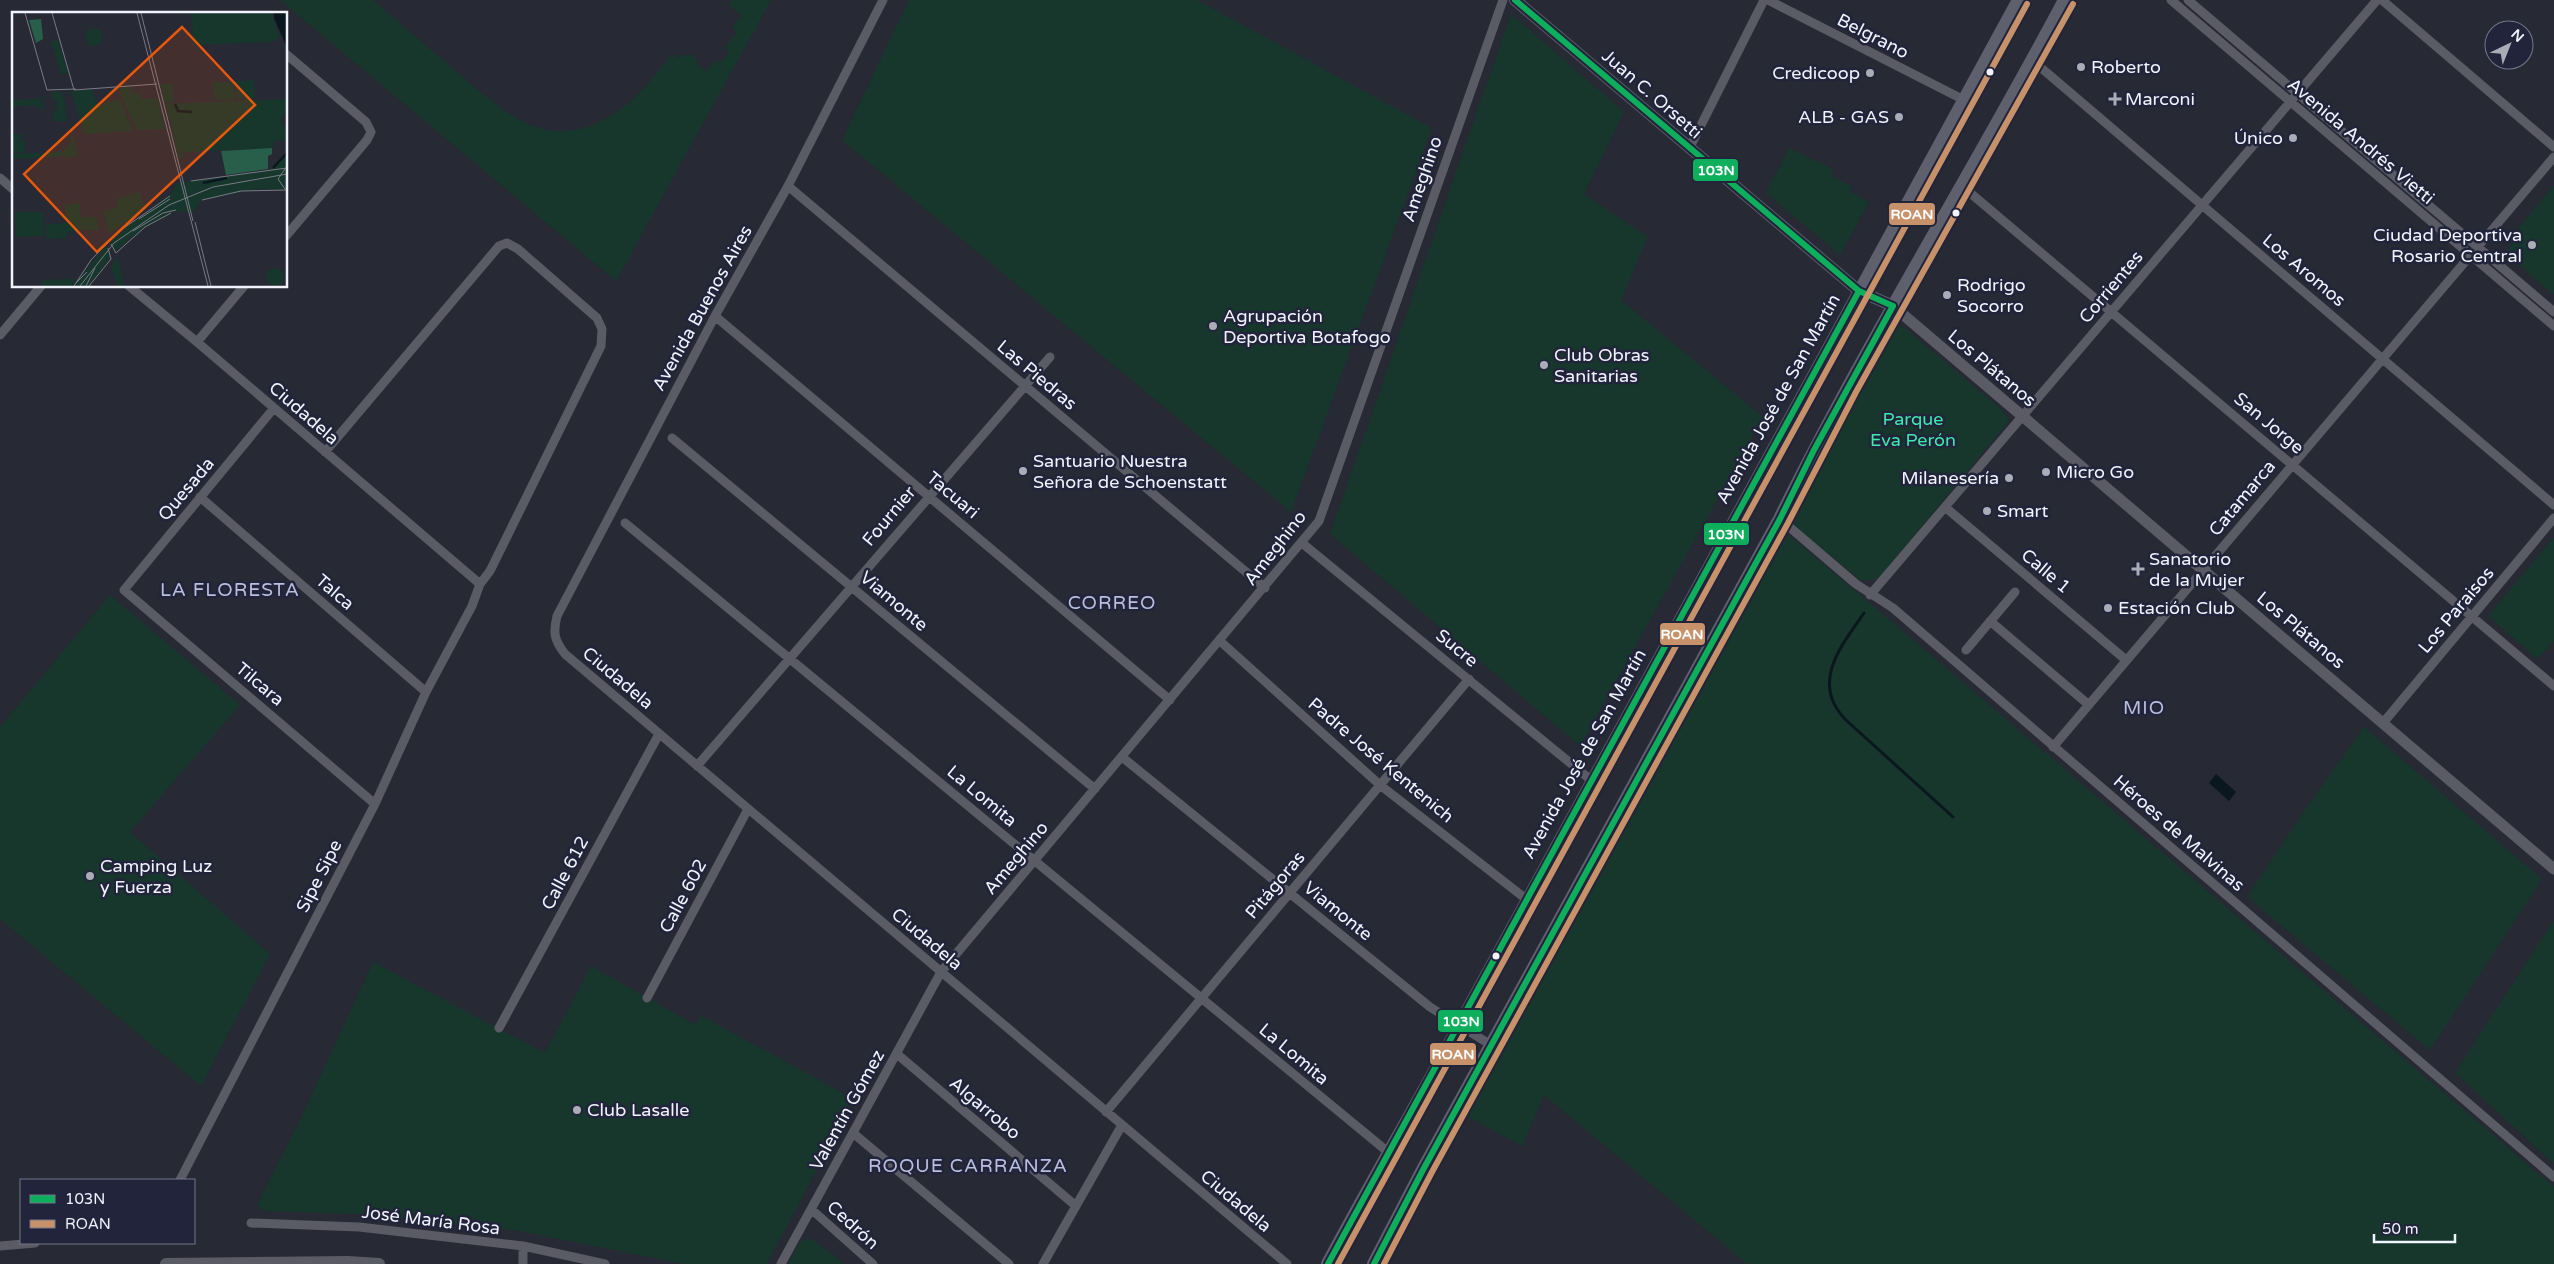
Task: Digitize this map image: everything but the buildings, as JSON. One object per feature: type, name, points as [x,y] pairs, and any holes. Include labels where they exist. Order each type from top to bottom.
[{"type":"main road","name":"Juan C. Orsetti","points":[[1514,0],[1859,291]]},
{"type":"main road","name":"Avenida José de San Martín","points":[[1328,1264],[1388,1152],[1460,1026],[1526,899],[2019,0]]},
{"type":"main road","points":[[1374,1264],[1491,1045],[1780,519],[1814,450],[1893,306],[2033,61],[2065,0]]},
{"type":"main road","name":"Los Plátanos","points":[[1859,291],[1893,306]]},
{"type":"main road","points":[[166,1264],[348,1262],[379,1264]]},
{"type":"street","name":"Avenida Buenos Aires","points":[[553,633],[557,616],[714,316],[788,186],[883,0]]},
{"type":"street","name":"Ameghino","points":[[941,972],[1265,588],[1319,521],[1503,0]]},
{"type":"street","points":[[1689,149],[1764,0]]},
{"type":"street","name":"Belgrano","points":[[1768,0],[1964,100]]},
{"type":"street","name":"Avenida Andrés Vietti","points":[[2171,0],[2554,326]]},
{"type":"street","name":"Avenida Andrés Vietti","points":[[2188,0],[2554,312]]},
{"type":"street","name":"Corrientes","points":[[1870,595],[2377,0]]},
{"type":"street","points":[[2382,0],[2554,147]]},
{"type":"street","points":[[288,56],[366,122],[370,132],[367,140],[288,234]]},
{"type":"street","name":"Los Aromos","points":[[2033,61],[2554,505]]},
{"type":"street","name":"Catamarca","points":[[2053,747],[2554,157]]},
{"type":"street","points":[[0,178],[12,188]]},
{"type":"street","name":"Las Piedras","points":[[788,186],[1265,588]]},
{"type":"street","name":"San Jorge","points":[[1962,186],[2554,686]]},
{"type":"street","name":"Sipe Sipe","points":[[181,1179],[375,804],[426,692],[472,606],[480,584],[490,571],[601,346],[602,329],[597,318],[518,249],[507,243],[499,246],[325,452]]},
{"type":"street","points":[[0,335],[39,288]]},
{"type":"street","name":"Ciudadela","points":[[131,288],[480,584]]},
{"type":"street","points":[[197,342],[242,288]]},
{"type":"street","name":"Los Plátanos","points":[[1893,306],[2554,869]]},
{"type":"street","name":"Tacuari","points":[[714,316],[1170,700]]},
{"type":"street","name":"Fournier","points":[[697,766],[928,495],[1050,357]]},
{"type":"street","name":"Quesada","points":[[124,590],[274,408]]},
{"type":"street","name":"Viamonte","points":[[672,438],[1095,789]]},
{"type":"street","name":"Talca","points":[[200,497],[426,692]]},
{"type":"street","name":"Calle 1","points":[[1945,507],[2126,660]]},
{"type":"street","name":"Los Paraisos","points":[[2383,723],[2554,518]]},
{"type":"street","name":"Héroes de Malvinas","points":[[1780,519],[1870,595],[1893,608],[2554,1176]]},
{"type":"street","name":"La Lomita","points":[[625,523],[1388,1152]]},
{"type":"street","name":"Sucre","points":[[1302,543],[1591,780]]},
{"type":"street","name":"Tilcara","points":[[124,590],[375,804]]},
{"type":"street","points":[[1966,650],[2014,592]]},
{"type":"street","points":[[1990,621],[2089,705]]},
{"type":"street","name":"Ciudadela","points":[[553,633],[556,642],[565,654],[1287,1264]]},
{"type":"street","name":"Padre José Kentenich","points":[[1220,641],[1380,785],[1526,899]]},
{"type":"street","name":"Pitágoras","points":[[1106,1112],[1469,679]]},
{"type":"street","name":"Calle 612","points":[[500,1028],[659,734]]},
{"type":"street","name":"Viamonte","points":[[1122,757],[1430,1007],[1491,1045]]},
{"type":"street","name":"Calle 602","points":[[647,998],[748,809]]},
{"type":"street","name":"Valentín Gómez","points":[[781,1264],[941,972]]},
{"type":"street","name":"Algarrobo","points":[[897,1054],[1076,1206]]},
{"type":"street","points":[[1043,1264],[1122,1125]]},
{"type":"street","points":[[853,1133],[1009,1264]]},
{"type":"street","name":"Cedrón","points":[[811,1209],[873,1264]]},
{"type":"street","name":"José María Rosa","points":[[251,1223],[359,1227],[523,1246],[605,1264]]},
{"type":"street","points":[[0,1246],[23,1244]]},
{"type":"street","points":[[523,1246],[523,1264]]},
{"type":"green space","points":[[280,0],[373,0],[497,105],[516,118],[536,127],[556,131],[578,129],[601,121],[626,105],[645,87],[672,54],[678,59],[681,55],[692,55],[699,62],[697,64],[706,72],[716,60],[720,63],[729,53],[724,48],[737,33],[732,27],[742,16],[728,4],[731,0],[771,0],[616,281]]},
{"type":"green space","name":"Agrupación Deportiva Botafogo","points":[[909,0],[1197,0],[1432,128],[1291,512],[842,140]]},
{"type":"green space","name":"Club Obras Sanitarias","points":[[1511,14],[1624,112],[1584,194],[1648,237],[1621,300],[1763,417],[1580,746],[1330,534]]},
{"type":"green space","points":[[1789,148],[1833,169],[1831,176],[1851,186],[1849,191],[1869,202],[1840,255],[1766,193]]},
{"type":"green space","name":"Ciudad Deportiva Rosario Central","points":[[2554,185],[2554,295],[2508,256],[2513,234]]},
{"type":"green space","name":"Parque Eva Perón","points":[[1898,325],[1905,328],[2003,411],[2009,421],[1878,579],[1861,581],[1797,528],[1792,521],[1789,509],[1885,335],[1891,326]]},
{"type":"green space","points":[[1781,533],[1790,536],[1897,626],[2554,1187],[2554,1264],[1747,1264],[1544,1095],[1522,1146],[1461,1113]]},
{"type":"green space","points":[[2554,537],[2554,640],[2538,659],[2488,616]]},
{"type":"green space","name":"Camping Luz y Fuerza","points":[[110,595],[240,705],[130,832],[270,954],[201,1086],[0,919],[0,727]]},
{"type":"green space","points":[[2364,727],[2542,879],[2430,1050],[2247,897],[2304,811]]},
{"type":"green space","points":[[2554,920],[2554,1164],[2455,1073]]},
{"type":"green space","name":"Club Lasalle","points":[[373,962],[545,1053],[591,966],[696,1025],[700,1015],[854,1099],[767,1264],[684,1264],[514,1230],[378,1215],[264,1211],[257,1205],[300,1120]]},
{"type":"green space","points":[[813,1240],[845,1264],[788,1264],[801,1241]]},
{"type":"shaded area","points":[[2216,774],[2236,792],[2229,801],[2209,783]]},
{"type":"waterway","points":[[1864,613],[1838,652],[1833,666],[1830,679],[1830,693],[1836,707],[1847,721],[1953,817]]},
{"type":"transit line","name":"103N","points":[[1374,1264],[1424,1168],[1780,519],[1814,450],[1893,306],[1859,291],[1515,0]]},
{"type":"transit line","name":"ROAN","points":[[1338,1264],[2027,4]]},
{"type":"transit line","name":"ROAN","points":[[1384,1264],[1432,1172],[1788,523],[1856,392],[2073,4]]},
{"type":"transit line","name":"103N","points":[[1328,1264],[1859,291]]},
{"type":"place","name":"Roberto","points":[[2081,67]]},
{"type":"place","name":"Credicoop","points":[[1870,73]]},
{"type":"place","name":"Marconi","points":[[2115,99]]},
{"type":"place","name":"ALB - GAS","points":[[1899,117]]},
{"type":"place","name":"Único","points":[[2293,138]]},
{"type":"place","name":"Ciudad Deportiva Rosario Central","points":[[2532,245]]},
{"type":"place","name":"Rodrigo Socorro","points":[[1947,295]]},
{"type":"place","name":"Agrupación Deportiva Botafogo","points":[[1213,326]]},
{"type":"place","name":"Club Obras Sanitarias","points":[[1544,365]]},
{"type":"place","name":"Santuario Nuestra Señora de Schoenstatt","points":[[1023,471]]},
{"type":"place","name":"Micro Go","points":[[2046,472]]},
{"type":"place","name":"Milanesería","points":[[2009,478]]},
{"type":"place","name":"Smart","points":[[1987,511]]},
{"type":"place","name":"Sanatorio de la Mujer","points":[[2138,569]]},
{"type":"place","name":"Estación Club","points":[[2108,608]]},
{"type":"place","name":"Camping Luz y Fuerza","points":[[90,876]]},
{"type":"place","name":"Club Lasalle","points":[[577,1110]]},
{"type":"district","name":"LA FLORESTA","points":[[230,589]]},
{"type":"district","name":"CORREO","points":[[1112,602]]},
{"type":"district","name":"MIO","points":[[2144,707]]},
{"type":"district","name":"ROQUE CARRANZA","points":[[968,1165]]}]
